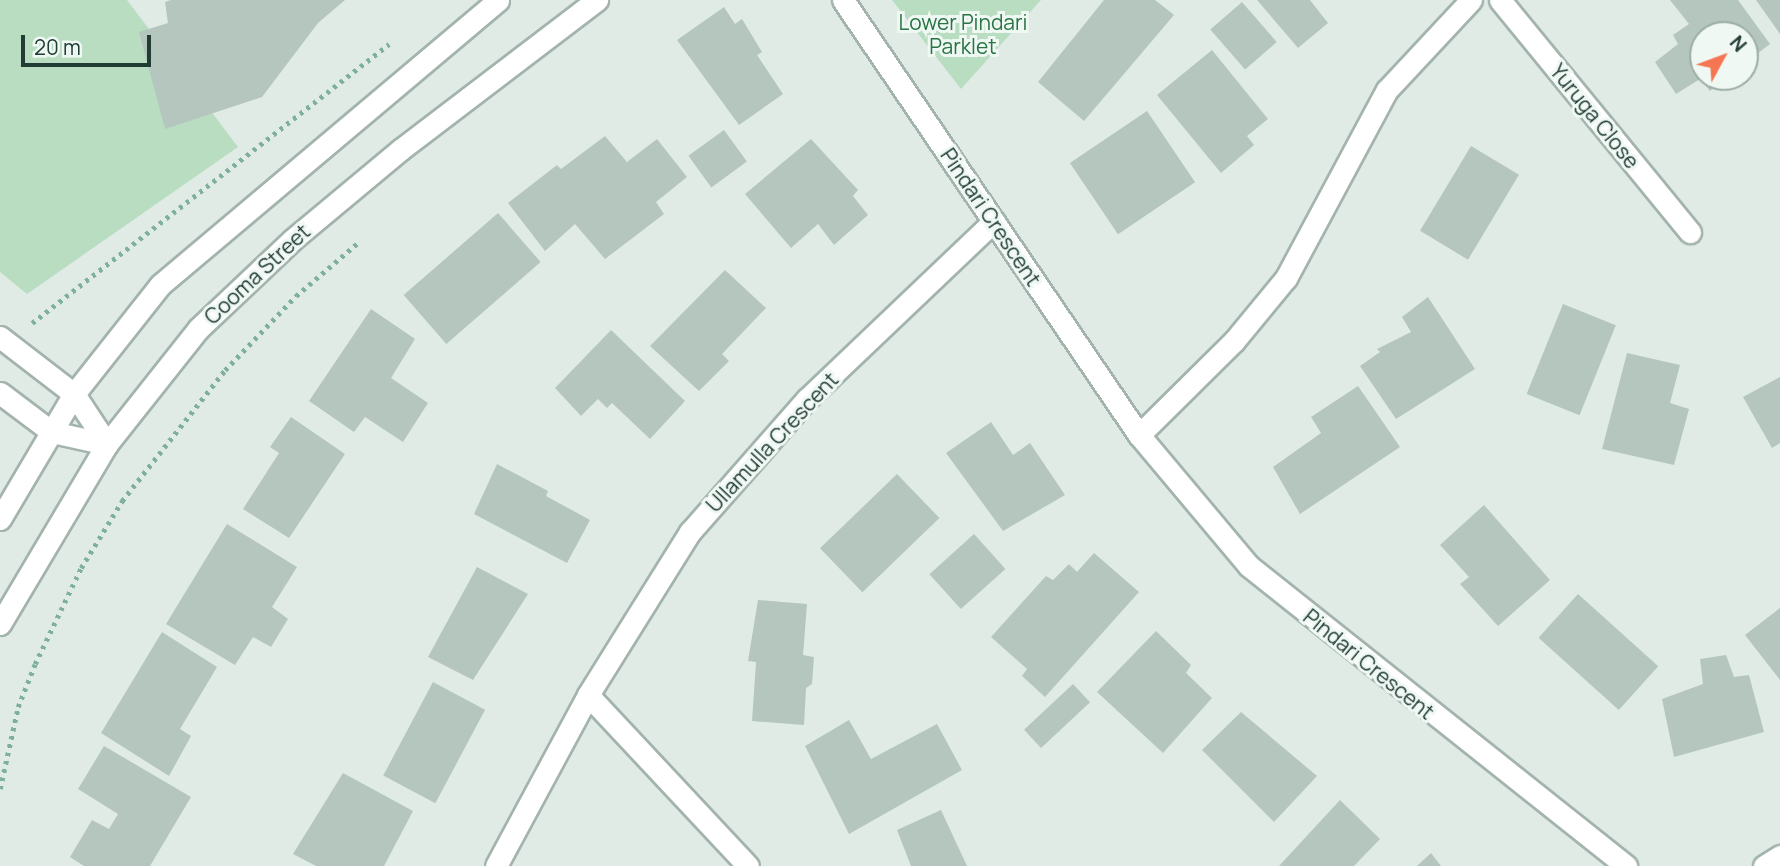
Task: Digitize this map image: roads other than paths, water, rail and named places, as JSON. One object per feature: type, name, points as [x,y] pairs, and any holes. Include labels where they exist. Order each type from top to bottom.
[{"type":"street","points":[[0,519],[74,394],[160,285],[498,0]]},
{"type":"street","name":"Cooma Street","points":[[0,624],[107,444],[198,329],[292,240],[597,0]]},
{"type":"street","name":"Pindari Crescent","points":[[843,0],[1139,435],[1249,566],[1626,866]]},
{"type":"street","points":[[1139,435],[1234,341],[1286,278],[1387,90],[1471,0]]},
{"type":"street","name":"Yuruga Close","points":[[1500,0],[1690,232]]},
{"type":"street","name":"Ullamulla Crescent","points":[[496,866],[588,695],[690,532],[807,399],[994,221]]},
{"type":"street","points":[[7,343],[74,394],[107,444]]},
{"type":"street","points":[[0,393],[52,432],[107,444]]},
{"type":"street","points":[[588,695],[748,866]]},
{"type":"street","points":[[1764,866],[1780,856]]},
{"type":"park label","name":"Lower Pindari Parklet","points":[[963,34]]}]
